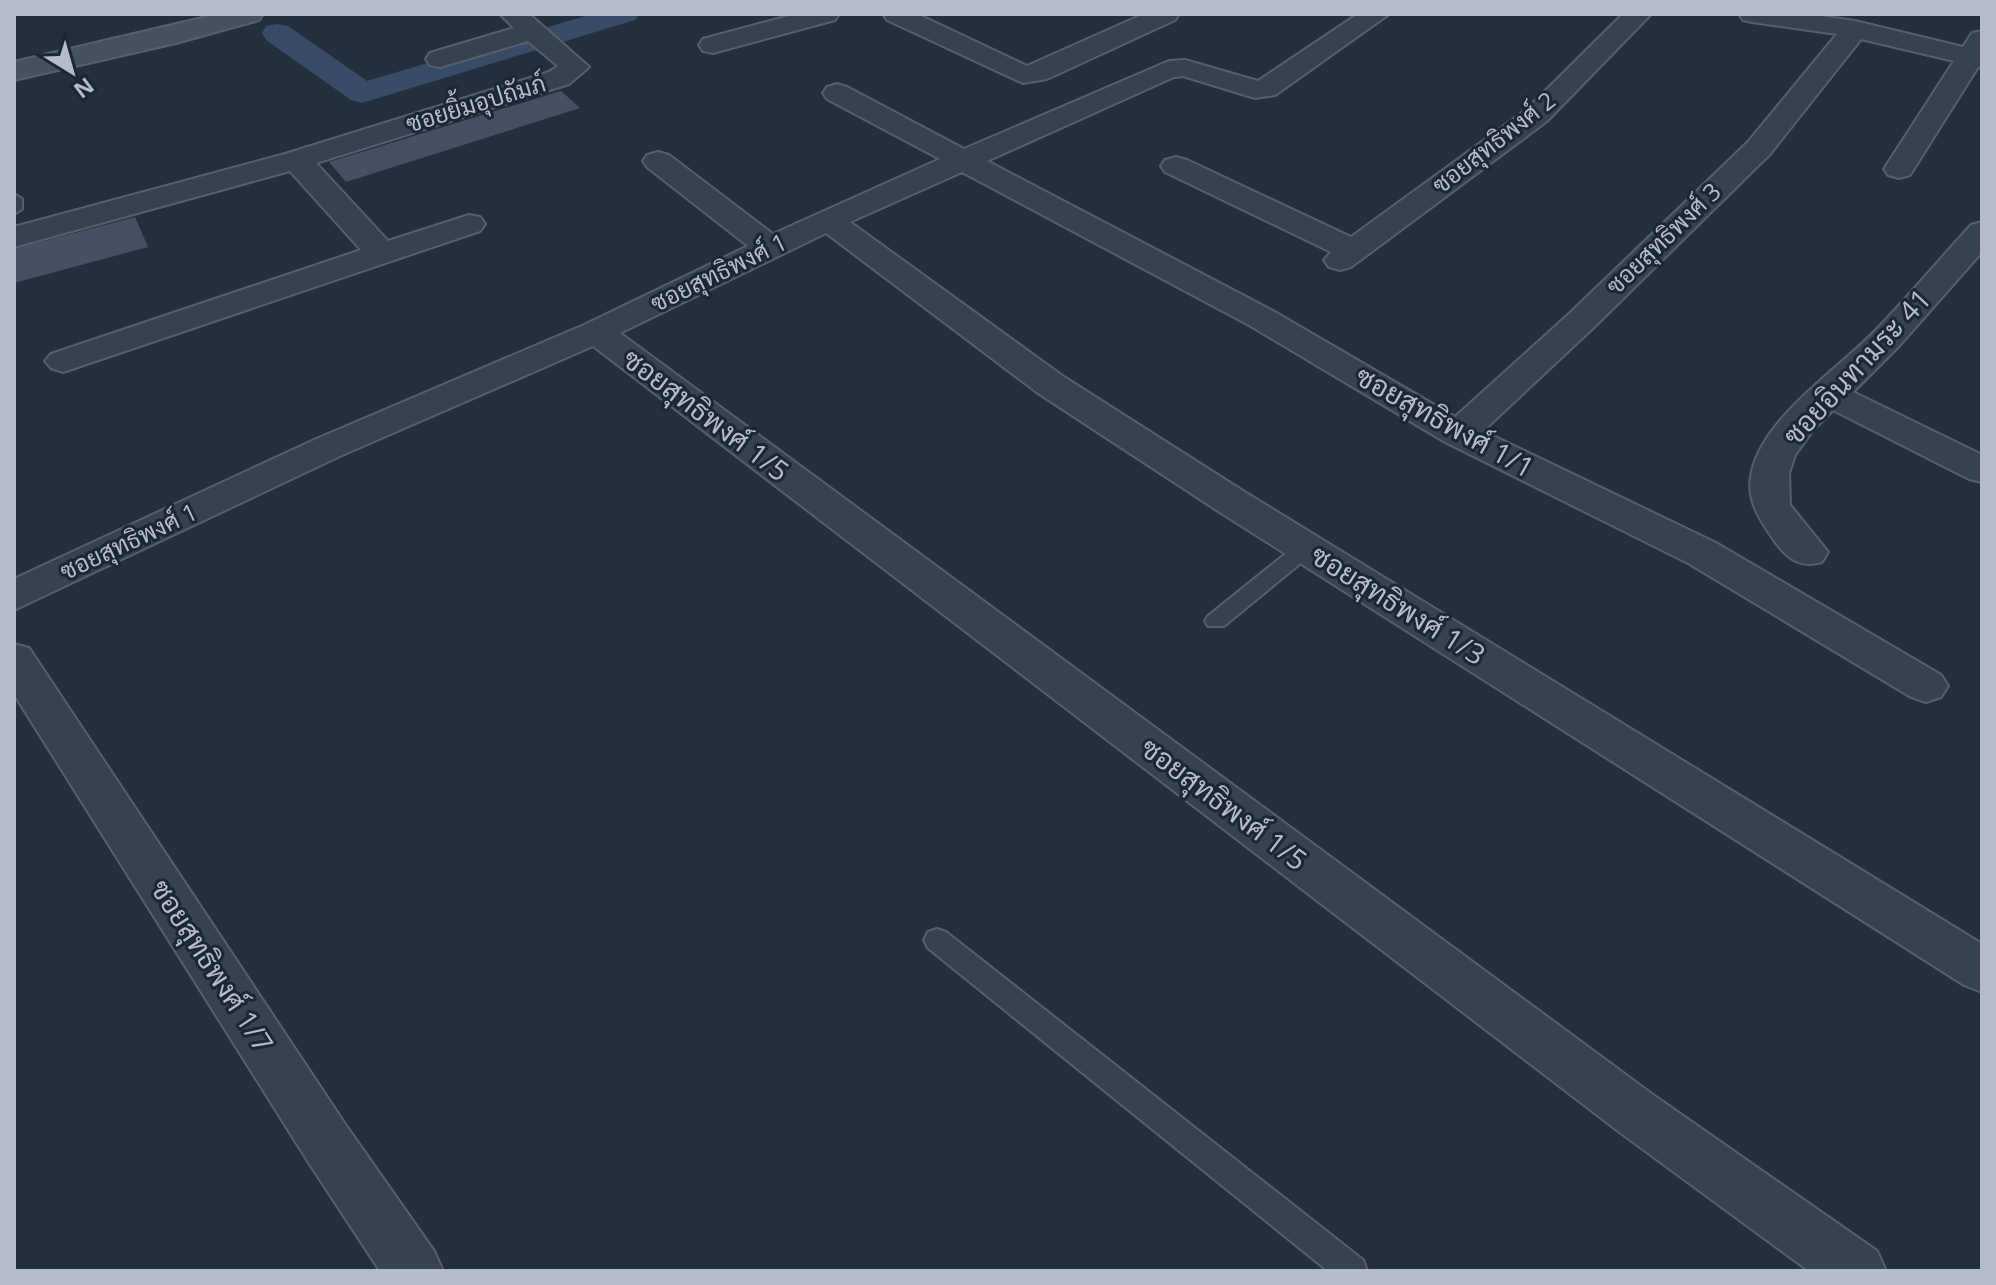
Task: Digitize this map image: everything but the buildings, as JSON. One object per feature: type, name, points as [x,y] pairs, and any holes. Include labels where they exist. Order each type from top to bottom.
[{"type":"main road","points":[[14,71],[176,35],[249,14]]},
{"type":"street","points":[[713,45],[826,14]]},
{"type":"street","points":[[915,17],[1023,75],[1037,73],[1166,14]]},
{"type":"street","name":"ซอยสุทธิพงศ์ 1","points":[[14,596],[327,448],[596,332],[828,220],[1169,69],[1185,68],[1255,90],[1265,89],[1376,14]]},
{"type":"street","name":"ซอยสุทธิพงศ์ 2","points":[[1176,166],[1347,255],[1537,115],[1638,14]]},
{"type":"street","points":[[1752,14],[1979,52],[1899,169]]},
{"type":"street","name":"ซอยสุทธิพงศ์ 3","points":[[1458,434],[1581,321],[1759,148],[1855,29]]},
{"type":"street","points":[[440,59],[534,32]]},
{"type":"street","name":"ซอยยิ้มอุปถัมภ์","points":[[14,237],[296,160],[559,78],[575,67],[534,32]]},
{"type":"street","name":"ซอยสุทธิพงศ์ 1/1","points":[[837,93],[1261,318],[1458,434],[1702,553],[1926,686]]},
{"type":"street","points":[[296,160],[382,253]]},
{"type":"street","points":[[658,161],[771,248]]},
{"type":"street","name":"ซอยสุทธิพงศ์ 1/3","points":[[828,220],[1051,385],[1982,970]]},
{"type":"street","points":[[63,361],[469,224]]},
{"type":"street","name":"ซอยอินทามระ 41","points":[[1808,552],[1771,507],[1770,473],[1787,436],[1887,339],[1982,232]]},
{"type":"street","name":"ซอยสุทธิพงศ์ 1/5","points":[[596,332],[1624,1104],[1857,1271]]},
{"type":"street","points":[[1831,395],[1982,470]]},
{"type":"street","name":"ซอยสุทธิพงศ์ 1/7","points":[[14,659],[328,1145],[414,1271]]},
{"type":"lane","points":[[14,199],[14,209]]},
{"type":"lane","points":[[1216,621],[1306,548]]},
{"type":"lane","points":[[937,940],[1352,1271]]},
{"type":"waterway","points":[[277,33],[362,93],[624,14]]}]
